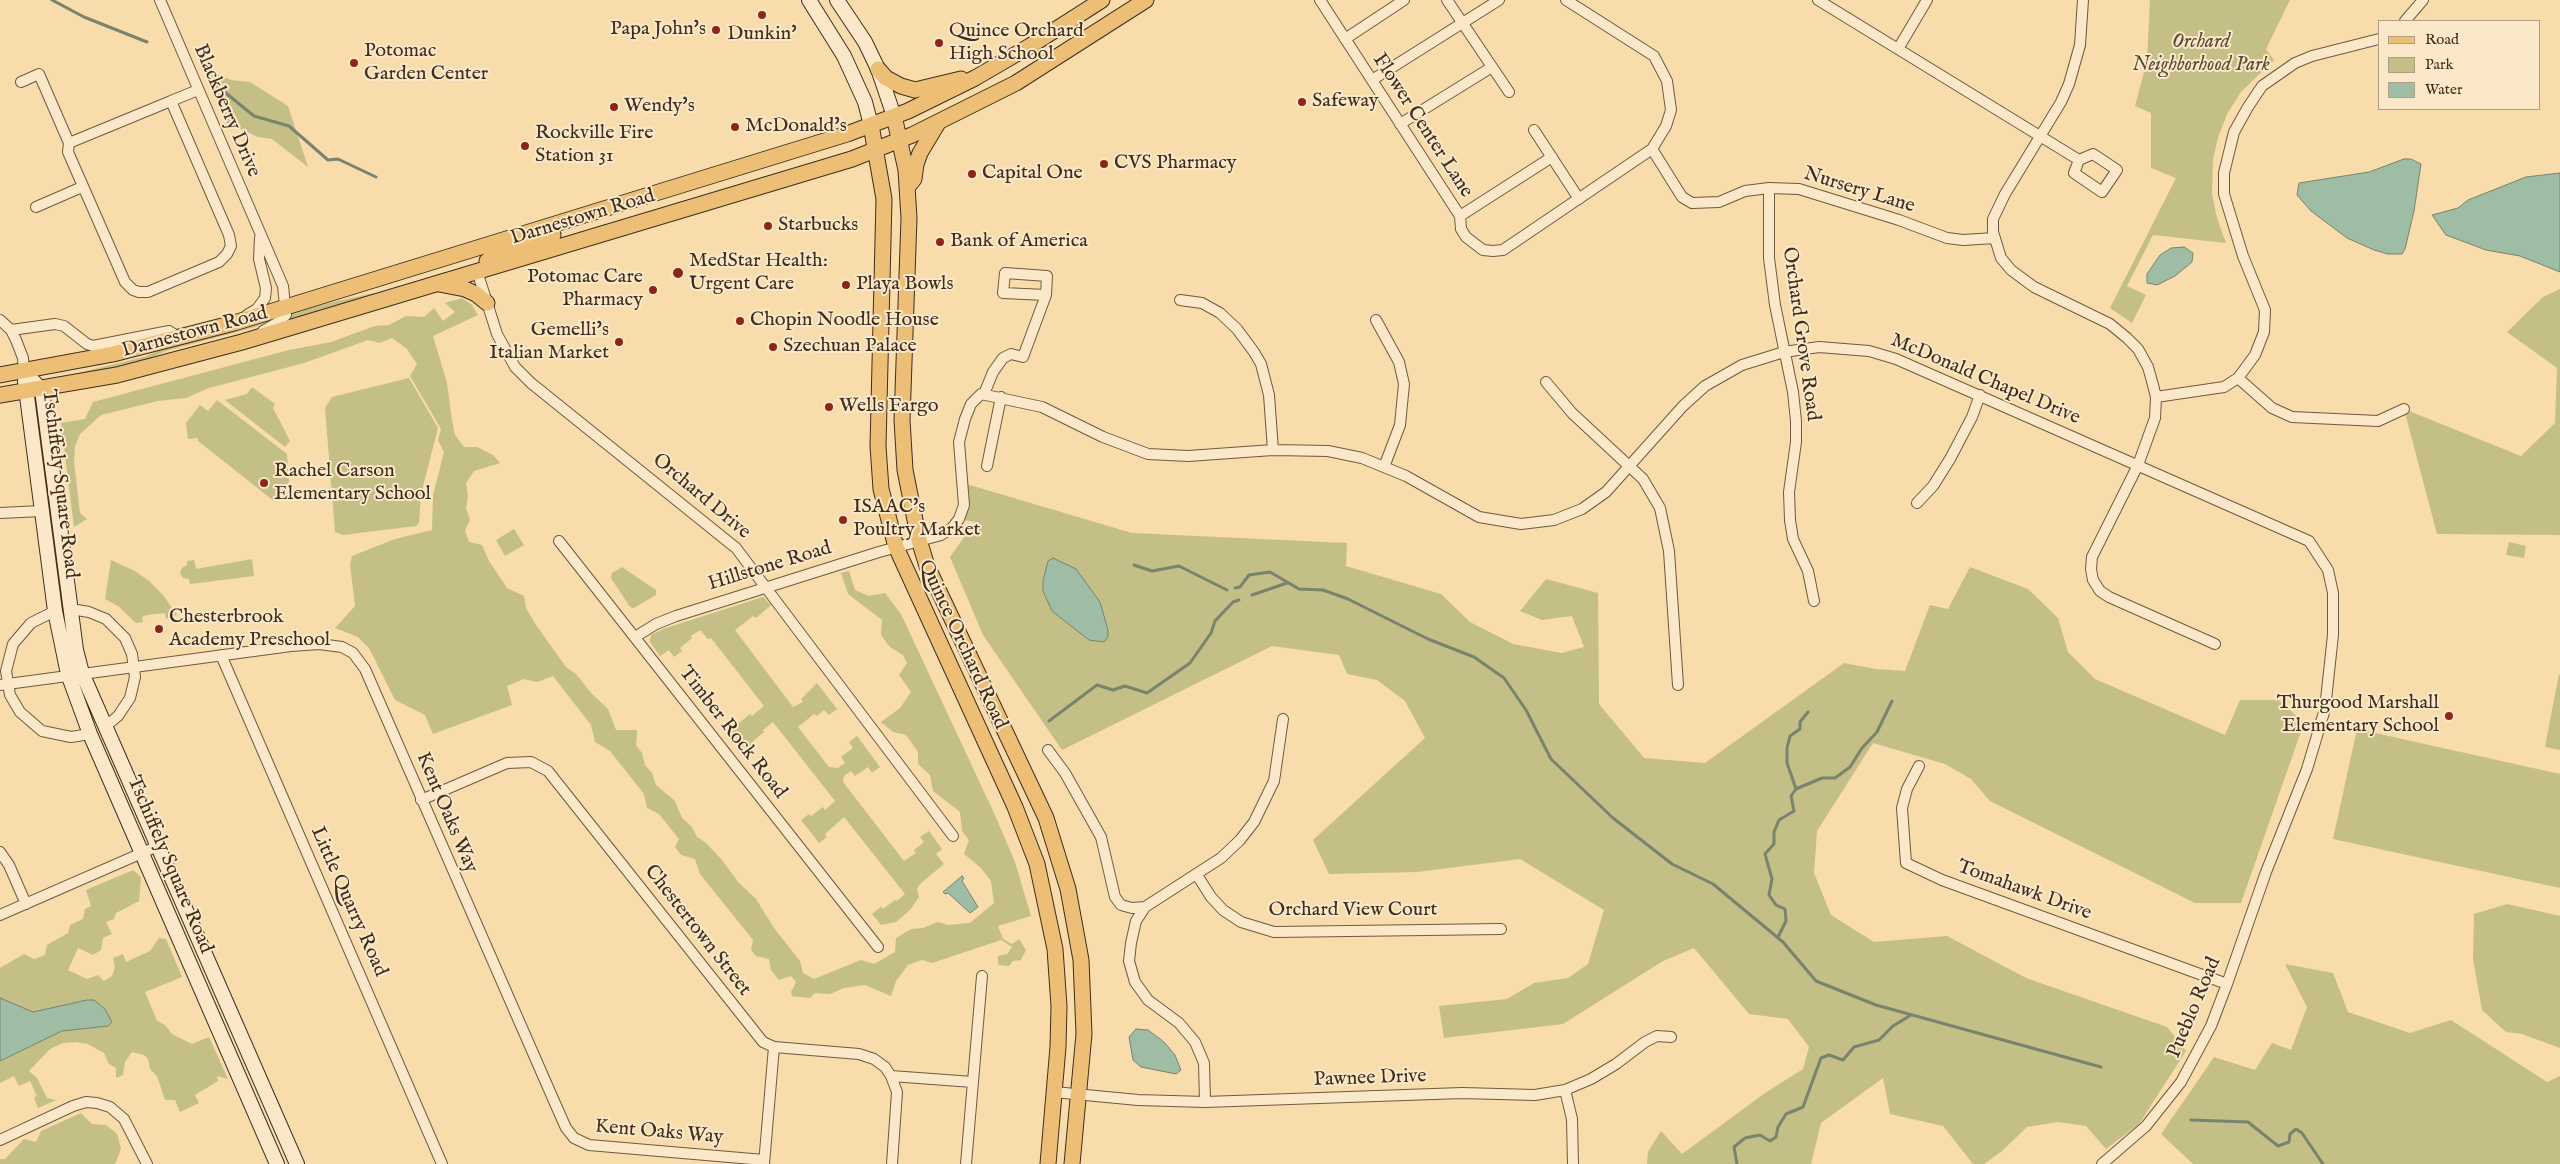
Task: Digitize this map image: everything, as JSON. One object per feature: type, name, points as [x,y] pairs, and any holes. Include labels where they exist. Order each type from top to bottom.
[{"type":"main road","name":"Darnestown Road","points":[[0,375],[113,354],[234,323],[872,125],[975,78],[1030,46],[1102,0]]},
{"type":"main road","name":"Darnestown Road","points":[[0,395],[42,390],[117,375],[242,342],[877,149],[900,141],[938,123],[1016,83],[1146,0]]},
{"type":"main road","points":[[878,69],[886,78],[901,86],[915,90],[951,79],[975,78]]},
{"type":"main road","name":"Quince Orchard Road","points":[[894,116],[908,188],[902,445],[907,484],[919,540],[935,584],[1046,818],[1062,865],[1073,911],[1081,960],[1084,1034],[1072,1164]]},
{"type":"main road","points":[[908,188],[914,179],[920,153],[938,123]]},
{"type":"main road","name":"Quince Orchard Road","points":[[872,125],[883,184],[884,214],[878,446],[880,482],[896,547],[1018,814],[1037,864],[1055,948],[1059,1006],[1048,1164]]},
{"type":"main road","points":[[351,288],[375,290],[451,268],[477,271],[488,260],[507,250],[565,230],[590,214]]},
{"type":"main road","points":[[435,284],[453,285],[466,289],[487,303]]},
{"type":"main road","points":[[880,328],[889,336],[904,361]]},
{"type":"street","name":"Blackberry Drive","points":[[160,0],[283,286],[286,308]]},
{"type":"street","name":"Quince Orchard Road","points":[[809,0],[844,56],[865,102],[872,125]]},
{"type":"street","name":"Quince Orchard Road","points":[[837,0],[855,24],[878,69],[894,116]]},
{"type":"street","name":"Flower Center Lane","points":[[1320,0],[1460,216],[1461,229],[1474,244],[1483,250],[1503,250],[1652,149]]},
{"type":"street","points":[[1345,39],[1404,0]]},
{"type":"street","points":[[1447,0],[1508,92]]},
{"type":"street","points":[[1372,80],[1499,0]]},
{"type":"street","points":[[1566,0],[1654,56],[1662,68],[1671,96],[1672,110],[1666,126],[1652,149]]},
{"type":"street","points":[[1818,0],[2079,160]]},
{"type":"street","points":[[1898,50],[1927,0]]},
{"type":"street","points":[[2083,0],[2080,45],[2069,84],[2040,137],[2005,194],[1993,219],[1995,238],[2002,258],[2011,270],[2034,287],[2110,324],[2138,349],[2148,367],[2156,397],[2155,418],[2138,465],[2092,557],[2093,580],[2100,591],[2109,597],[2215,644]]},
{"type":"street","points":[[2406,20],[2423,0]]},
{"type":"street","points":[[2156,397],[2224,387],[2238,378],[2255,355],[2264,332],[2265,310],[2243,256],[2224,194],[2224,173],[2234,132],[2262,86],[2280,72],[2312,56],[2378,39]]},
{"type":"street","points":[[1400,124],[1492,67]]},
{"type":"street","points":[[21,82],[39,74],[69,143],[68,152],[82,187],[124,282],[133,290],[148,292],[219,262],[227,254],[231,246],[229,235],[171,101]]},
{"type":"street","points":[[69,143],[198,90]]},
{"type":"street","points":[[1534,130],[1579,199]]},
{"type":"street","name":"Nursery Lane","points":[[1652,149],[1682,197],[1692,203],[1718,202],[1746,191],[1768,188],[1798,189],[1899,220],[1947,238],[1963,240],[1995,238]]},
{"type":"street","points":[[1460,216],[1552,156]]},
{"type":"street","points":[[36,207],[82,187]]},
{"type":"street","name":"Orchard Grove Road","points":[[1768,188],[1769,258],[1775,305],[1794,392],[1796,421],[1796,442],[1790,492],[1790,520],[1794,539],[1808,570],[1814,601]]},
{"type":"street","name":"Blackberry Drive","points":[[234,323],[257,309],[265,298],[266,288],[259,259],[260,235]]},
{"type":"street","name":"Orchard Drive","points":[[477,271],[504,350],[525,378],[726,539],[767,586],[953,836]]},
{"type":"street","points":[[919,540],[941,535],[952,528],[959,519],[964,505],[959,442],[964,419],[971,404],[981,394],[984,394],[993,372],[1004,358],[1011,354],[1023,357],[1046,295]]},
{"type":"street","points":[[1180,300],[1202,303],[1220,313],[1237,329],[1254,352],[1266,378],[1273,450]]},
{"type":"street","points":[[242,342],[284,319],[286,308]]},
{"type":"street","points":[[0,320],[11,330],[23,358],[24,372]]},
{"type":"street","points":[[1376,320],[1400,362],[1404,384],[1400,425],[1384,467]]},
{"type":"street","points":[[11,330],[55,324],[64,326],[87,344],[93,346],[169,331],[180,338]]},
{"type":"street","name":"McDonald Chapel Drive","points":[[984,394],[1042,407],[1103,437],[1148,454],[1188,456],[1273,450],[1328,451],[1362,458],[1406,476],[1479,518],[1521,524],[1554,520],[1582,509],[1606,492],[1683,406],[1705,386],[1742,365],[1784,352],[1819,347],[1869,351],[1896,359],[2309,541],[2328,570],[2333,593],[2333,635],[2325,709],[2307,770],[2258,897]]},
{"type":"street","name":"Tschiffely Square Road","points":[[24,372],[42,390],[76,650],[82,673],[295,1159]]},
{"type":"street","name":"Tschiffely Square Road","points":[[24,372],[55,611],[68,674],[90,734],[275,1163]]},
{"type":"street","points":[[2238,378],[2272,408],[2292,417],[2378,422],[2404,409]]},
{"type":"street","points":[[1546,382],[1572,413],[1630,466],[1650,490],[1665,524],[1678,685]]},
{"type":"street","points":[[1917,503],[1933,486],[1950,459],[1980,395]]},
{"type":"street","points":[[987,466],[1001,397]]},
{"type":"street","points":[[0,513],[42,511]]},
{"type":"street","name":"Hillstone Road","points":[[635,637],[666,619],[919,540]]},
{"type":"street","name":"Timber Rock Road","points":[[559,541],[878,947]]},
{"type":"street","points":[[71,609],[98,615],[113,624],[129,646],[134,666],[134,685],[130,698],[122,711],[106,726]]},
{"type":"street","points":[[55,611],[38,618],[18,636],[7,662],[4,684],[14,704],[34,726],[61,736],[90,734]]},
{"type":"street","name":"Kent Oaks Way","points":[[4,684],[68,674],[320,644],[342,647],[353,654],[365,669],[566,1128],[574,1138],[589,1146],[764,1162]]},
{"type":"street","name":"Little Quarry Road","points":[[221,655],[442,1164]]},
{"type":"street","points":[[1205,1102],[1204,1064],[1195,1042],[1179,1022],[1148,1000],[1135,982],[1130,961],[1131,943],[1136,921],[1145,907],[1197,875],[1221,858],[1240,840],[1266,800],[1279,759],[1283,719]]},
{"type":"street","points":[[1048,750],[1065,773],[1101,837],[1115,897],[1122,905],[1132,908],[1145,907]]},
{"type":"street","name":"Chestertown Street","points":[[421,800],[507,763],[531,762],[548,771],[752,1030],[763,1042],[774,1047]]},
{"type":"street","name":"Tomahawk Drive","points":[[1919,766],[1907,789],[1902,808],[1906,863],[1942,880],[2227,984]]},
{"type":"street","points":[[0,915],[158,846]]},
{"type":"street","points":[[0,852],[9,865],[26,904]]},
{"type":"street","name":"Orchard View Court","points":[[1197,875],[1211,897],[1224,910],[1241,922],[1274,932],[1501,928]]},
{"type":"street","name":"Pueblo Road","points":[[2102,1164],[2146,1126],[2182,1082],[2211,1026],[2258,897]]},
{"type":"street","points":[[966,1164],[982,976]]},
{"type":"street","name":"Pawnee Drive","points":[[1054,1092],[1205,1102],[1462,1093],[1535,1095],[1565,1090],[1608,1069],[1645,1042],[1657,1036],[1671,1037]]},
{"type":"street","points":[[764,1162],[774,1047],[859,1054],[879,1062],[891,1076],[897,1097],[892,1164]]},
{"type":"street","points":[[891,1076],[973,1082]]},
{"type":"street","points":[[1565,1090],[1572,1119],[1573,1164]]},
{"type":"street","points":[[0,1140],[73,1106],[86,1102],[97,1103],[110,1107],[124,1119],[147,1164]]},
{"type":"street","points":[[275,1163],[295,1159]]},
{"type":"green space","name":"Orchard Neighborhood Park","points":[[2150,0],[2290,0],[2266,49],[2274,60],[2241,92],[2227,114],[2218,138],[2213,159],[2212,194],[2217,218],[2226,243],[2153,235],[2127,286],[2146,295],[2132,323],[2110,308],[2176,178],[2151,168],[2151,113],[2135,106],[2147,61]]},
{"type":"green space","points":[[209,71],[231,80],[250,82],[288,106],[308,167],[272,139],[258,137],[225,122]]},
{"type":"green space","points":[[2560,289],[2560,535],[2437,534],[2404,409],[2521,456],[2555,423],[2557,368],[2507,332],[2543,297]]},
{"type":"green space","points":[[374,293],[375,295],[289,320],[293,311]]},
{"type":"green space","points":[[462,298],[472,305],[478,315],[433,336],[447,383],[455,435],[464,447],[477,447],[493,455],[500,463],[474,471],[466,483],[468,496],[466,508],[470,520],[465,530],[469,542],[482,545],[489,561],[507,588],[524,596],[526,608],[536,625],[566,667],[576,674],[591,693],[608,709],[616,730],[637,730],[636,745],[642,753],[645,765],[652,773],[656,785],[675,801],[682,818],[692,827],[697,837],[706,843],[722,860],[739,883],[756,899],[774,928],[800,961],[803,973],[814,979],[861,960],[874,964],[895,952],[896,938],[911,929],[923,928],[938,922],[948,925],[970,923],[994,903],[991,881],[980,867],[964,854],[969,840],[962,831],[960,812],[933,791],[930,775],[918,764],[918,752],[906,735],[893,732],[881,722],[900,708],[911,692],[899,675],[907,663],[903,655],[890,647],[881,635],[882,620],[848,594],[841,573],[849,571],[855,590],[869,596],[885,593],[901,614],[994,813],[1015,862],[1031,916],[998,926],[1003,939],[1012,944],[1019,939],[1026,950],[1021,960],[1013,961],[1009,966],[998,965],[998,956],[1007,954],[1012,947],[1001,940],[932,963],[922,960],[908,965],[896,981],[891,996],[865,985],[844,988],[830,994],[815,993],[810,998],[792,996],[791,992],[796,982],[791,976],[779,980],[771,970],[769,959],[756,956],[751,950],[753,940],[700,874],[695,859],[681,855],[675,847],[679,839],[659,814],[647,808],[644,794],[610,751],[595,742],[591,725],[553,676],[537,682],[524,679],[507,686],[512,705],[433,734],[425,715],[395,700],[369,648],[358,637],[335,628],[355,606],[350,565],[352,556],[395,539],[432,530],[433,495],[444,452],[438,440],[441,429],[410,376],[417,364],[407,349],[392,338],[379,343],[368,340],[304,363],[209,388],[186,398],[158,401],[101,415],[80,434],[75,446],[74,461],[80,513],[87,519],[74,527],[61,423],[85,419],[93,402],[289,350],[331,342],[375,326],[389,325],[406,316],[424,317],[434,308],[443,321],[455,312],[445,303]]},
{"type":"green space","points":[[266,319],[273,319],[255,327],[166,351],[138,363],[57,378],[144,357],[167,347]]},
{"type":"green space","points":[[409,378],[438,428],[421,494],[419,523],[416,526],[343,535],[335,532],[325,408],[332,397]]},
{"type":"green space","points":[[252,387],[275,404],[273,408],[290,441],[285,447],[225,400],[247,394]]},
{"type":"green space","points":[[217,400],[287,454],[289,482],[274,501],[198,441],[198,438],[188,439],[186,423],[200,405],[208,411]]},
{"type":"green space","points":[[963,483],[1132,533],[1347,543],[1346,566],[1441,594],[1470,622],[1513,644],[1562,653],[1584,647],[1572,616],[1542,620],[1520,611],[1546,579],[1598,593],[1599,704],[1644,758],[1705,763],[1844,663],[1875,669],[1905,671],[1930,605],[1948,609],[1970,567],[2028,589],[2058,618],[2068,652],[2095,679],[2225,735],[2240,700],[2279,700],[2304,723],[2241,903],[2195,903],[1990,801],[1971,779],[1945,764],[1873,743],[1817,831],[1814,873],[1831,915],[1874,942],[1947,936],[2026,978],[2167,1027],[2186,1051],[2139,1124],[2106,1149],[2086,1126],[2058,1122],[2027,1127],[2002,1151],[1984,1164],[1973,1164],[1943,1126],[1890,1114],[1883,1078],[1821,1123],[1811,1164],[1647,1164],[1648,1152],[1661,1131],[1682,1154],[1765,1093],[1803,1069],[1809,1047],[1788,1019],[1749,1014],[1694,948],[1663,961],[1563,1024],[1444,1038],[1439,1006],[1507,999],[1534,983],[1568,978],[1588,964],[1604,910],[1520,859],[1417,872],[1329,874],[1313,840],[1425,738],[1405,701],[1377,680],[1347,674],[1339,655],[1272,646],[1062,750],[983,635],[950,557],[975,522],[959,519]]},
{"type":"green space","points":[[514,529],[524,545],[505,556],[496,540]]},
{"type":"green space","points":[[2509,542],[2526,546],[2524,558],[2506,555]]},
{"type":"green space","points":[[252,559],[254,576],[190,584],[189,579],[183,578],[180,573],[182,568],[187,565],[187,561],[194,560],[196,569]]},
{"type":"green space","points":[[111,560],[135,571],[149,581],[163,595],[177,615],[166,619],[165,613],[147,615],[142,617],[143,622],[136,623],[118,606],[105,599]]},
{"type":"green space","points":[[622,567],[656,590],[656,595],[634,608],[630,607],[611,578],[612,573]]},
{"type":"green space","points":[[763,597],[771,605],[756,618],[753,616],[735,630],[793,707],[803,702],[801,699],[817,683],[837,709],[829,715],[824,710],[817,716],[814,714],[798,727],[829,767],[838,768],[845,763],[841,757],[853,748],[849,742],[857,736],[880,767],[872,773],[868,767],[855,776],[851,771],[844,776],[843,782],[904,861],[916,853],[914,850],[924,842],[920,837],[929,831],[942,849],[936,854],[944,864],[920,884],[917,889],[919,897],[910,910],[896,922],[881,925],[872,914],[881,907],[883,909],[895,900],[897,901],[905,894],[844,817],[825,834],[827,837],[819,843],[801,820],[809,814],[811,816],[823,807],[825,810],[835,801],[773,722],[763,730],[764,732],[753,741],[754,744],[746,750],[728,727],[736,721],[739,723],[750,714],[752,716],[764,706],[711,638],[708,639],[700,630],[691,636],[692,638],[680,648],[682,651],[674,657],[669,650],[660,656],[650,642],[651,635],[663,629]]},
{"type":"green space","points":[[2560,674],[2560,750],[2545,747]]},
{"type":"green space","points":[[2357,729],[2560,774],[2560,888],[2333,839]]},
{"type":"green space","points":[[133,870],[141,877],[139,901],[116,913],[114,919],[106,922],[112,934],[103,938],[101,950],[93,955],[78,948],[68,970],[87,979],[98,975],[104,981],[112,976],[115,967],[113,958],[123,954],[126,962],[150,951],[159,938],[166,939],[182,977],[145,992],[157,1021],[165,1025],[172,1034],[192,1044],[209,1037],[228,1079],[217,1076],[218,1081],[195,1095],[199,1103],[180,1112],[175,1100],[165,1100],[157,1076],[150,1069],[148,1059],[144,1055],[132,1052],[125,1062],[123,1075],[116,1078],[116,1068],[109,1064],[104,1053],[88,1044],[76,1042],[63,1043],[50,1049],[29,1071],[37,1078],[47,1098],[56,1100],[38,1108],[34,1098],[37,1096],[30,1081],[19,1086],[14,1076],[0,1083],[0,968],[24,954],[34,959],[45,955],[47,945],[68,933],[70,925],[83,919],[85,909],[91,906],[86,890]]},
{"type":"green space","points":[[2507,904],[2560,916],[2560,1048],[2522,1034],[2506,1032],[2482,1010],[2473,959],[2474,914]]},
{"type":"green space","points":[[2285,964],[2333,973],[2348,1012],[2410,1033],[2451,1020],[2547,1082],[2560,1076],[2560,1164],[2193,1164],[2161,1134],[2214,1057],[2255,1070],[2272,1043],[2291,1050],[2307,1007]]},
{"type":"green space","points":[[81,1113],[92,1124],[106,1125],[117,1134],[121,1149],[115,1164],[0,1164],[0,1159],[5,1159],[24,1139],[36,1142],[41,1131]]},
{"type":"water","points":[[2404,159],[2411,159],[2421,164],[2414,211],[2405,249],[2402,254],[2388,254],[2374,250],[2347,238],[2311,211],[2297,195],[2299,183],[2369,172]]},
{"type":"water","points":[[2560,173],[2560,272],[2520,256],[2486,250],[2446,235],[2432,215],[2458,208],[2468,200],[2526,177]]},
{"type":"water","points":[[2184,247],[2193,253],[2192,262],[2175,276],[2157,285],[2147,283],[2147,274],[2160,255],[2171,248]]},
{"type":"water","points":[[1053,558],[1076,569],[1100,602],[1108,630],[1108,637],[1104,642],[1089,640],[1052,611],[1043,591],[1043,581],[1048,561]]},
{"type":"water","points":[[962,876],[964,878],[962,881],[978,907],[970,913],[948,893],[945,894],[943,892]]},
{"type":"water","points":[[0,998],[33,1012],[94,1000],[105,1009],[112,1022],[108,1026],[62,1031],[0,1061]]},
{"type":"water","points":[[1136,1029],[1148,1030],[1164,1042],[1175,1055],[1181,1070],[1176,1074],[1141,1067],[1133,1060],[1129,1037]]},
{"type":"waterway","points":[[52,0],[84,17],[147,42]]},
{"type":"waterway","points":[[216,85],[254,116],[289,126],[328,160],[338,159],[376,177]]},
{"type":"waterway","points":[[1134,565],[1152,571],[1179,566],[1227,590]]},
{"type":"waterway","points":[[1235,588],[1240,587],[1249,575],[1270,572],[1299,589],[1323,590],[1348,599],[1428,639],[1474,657],[1504,678],[1526,710],[1551,759],[1613,818],[1672,864],[1713,884],[1783,942],[1816,981],[1876,1005],[2101,1067]]},
{"type":"waterway","points":[[1252,595],[1287,583]]},
{"type":"waterway","points":[[1049,721],[1097,685],[1113,690],[1125,686],[1147,693],[1190,663],[1211,633],[1215,621],[1233,602],[1239,600]]},
{"type":"waterway","points":[[1796,789],[1822,778],[1835,778],[1850,767],[1862,748],[1877,732],[1892,701]]},
{"type":"waterway","points":[[1778,937],[1786,921],[1785,909],[1776,905],[1769,895],[1772,879],[1765,854],[1774,844],[1774,832],[1779,820],[1794,811],[1791,796],[1796,789],[1787,763],[1787,748],[1790,736],[1800,729],[1800,722],[1808,712]]},
{"type":"waterway","points":[[1737,1164],[1734,1147],[1745,1138],[1760,1135],[1770,1141],[1776,1137],[1778,1127],[1786,1114],[1803,1107],[1821,1058],[1829,1055],[1843,1060],[1854,1047],[1879,1040],[1893,1026],[1911,1015]]},
{"type":"waterway","points":[[2191,1120],[2248,1122],[2278,1146],[2289,1142],[2290,1134],[2296,1129],[2302,1133],[2323,1164]]},
{"type":"place","name":"Dunkin'","points":[[762,15]]},
{"type":"place","name":"Papa John's","points":[[716,30]]},
{"type":"place","name":"Quince Orchard High School","points":[[939,43]]},
{"type":"place","name":"Potomac Garden Center","points":[[354,63]]},
{"type":"place","name":"Safeway","points":[[1302,102]]},
{"type":"place","name":"Wendy's","points":[[614,107]]},
{"type":"place","name":"McDonald's","points":[[735,127]]},
{"type":"place","name":"Rockville Fire Station 31","points":[[525,146]]},
{"type":"place","name":"CVS Pharmacy","points":[[1104,164]]},
{"type":"place","name":"Capital One","points":[[972,174]]},
{"type":"place","name":"Starbucks","points":[[768,226]]},
{"type":"place","name":"Bank of America","points":[[940,242]]},
{"type":"place","name":"MedStar Health: Urgent Care","points":[[678,273]]},
{"type":"place","name":"Playa Bowls","points":[[846,285]]},
{"type":"place","name":"Potomac Care Pharmacy","points":[[653,290]]},
{"type":"place","name":"Chopin Noodle House","points":[[740,321]]},
{"type":"place","name":"Gemelli's Italian Market","points":[[619,342]]},
{"type":"place","name":"Szechuan Palace","points":[[773,347]]},
{"type":"place","name":"Wells Fargo","points":[[829,407]]},
{"type":"place","name":"Rachel Carson Elementary School","points":[[264,483]]},
{"type":"place","name":"ISAAC's Poultry Market","points":[[843,520]]},
{"type":"place","name":"Chesterbrook Academy Preschool","points":[[159,629]]},
{"type":"place","name":"Thurgood Marshall Elementary School","points":[[2449,716]]}]
